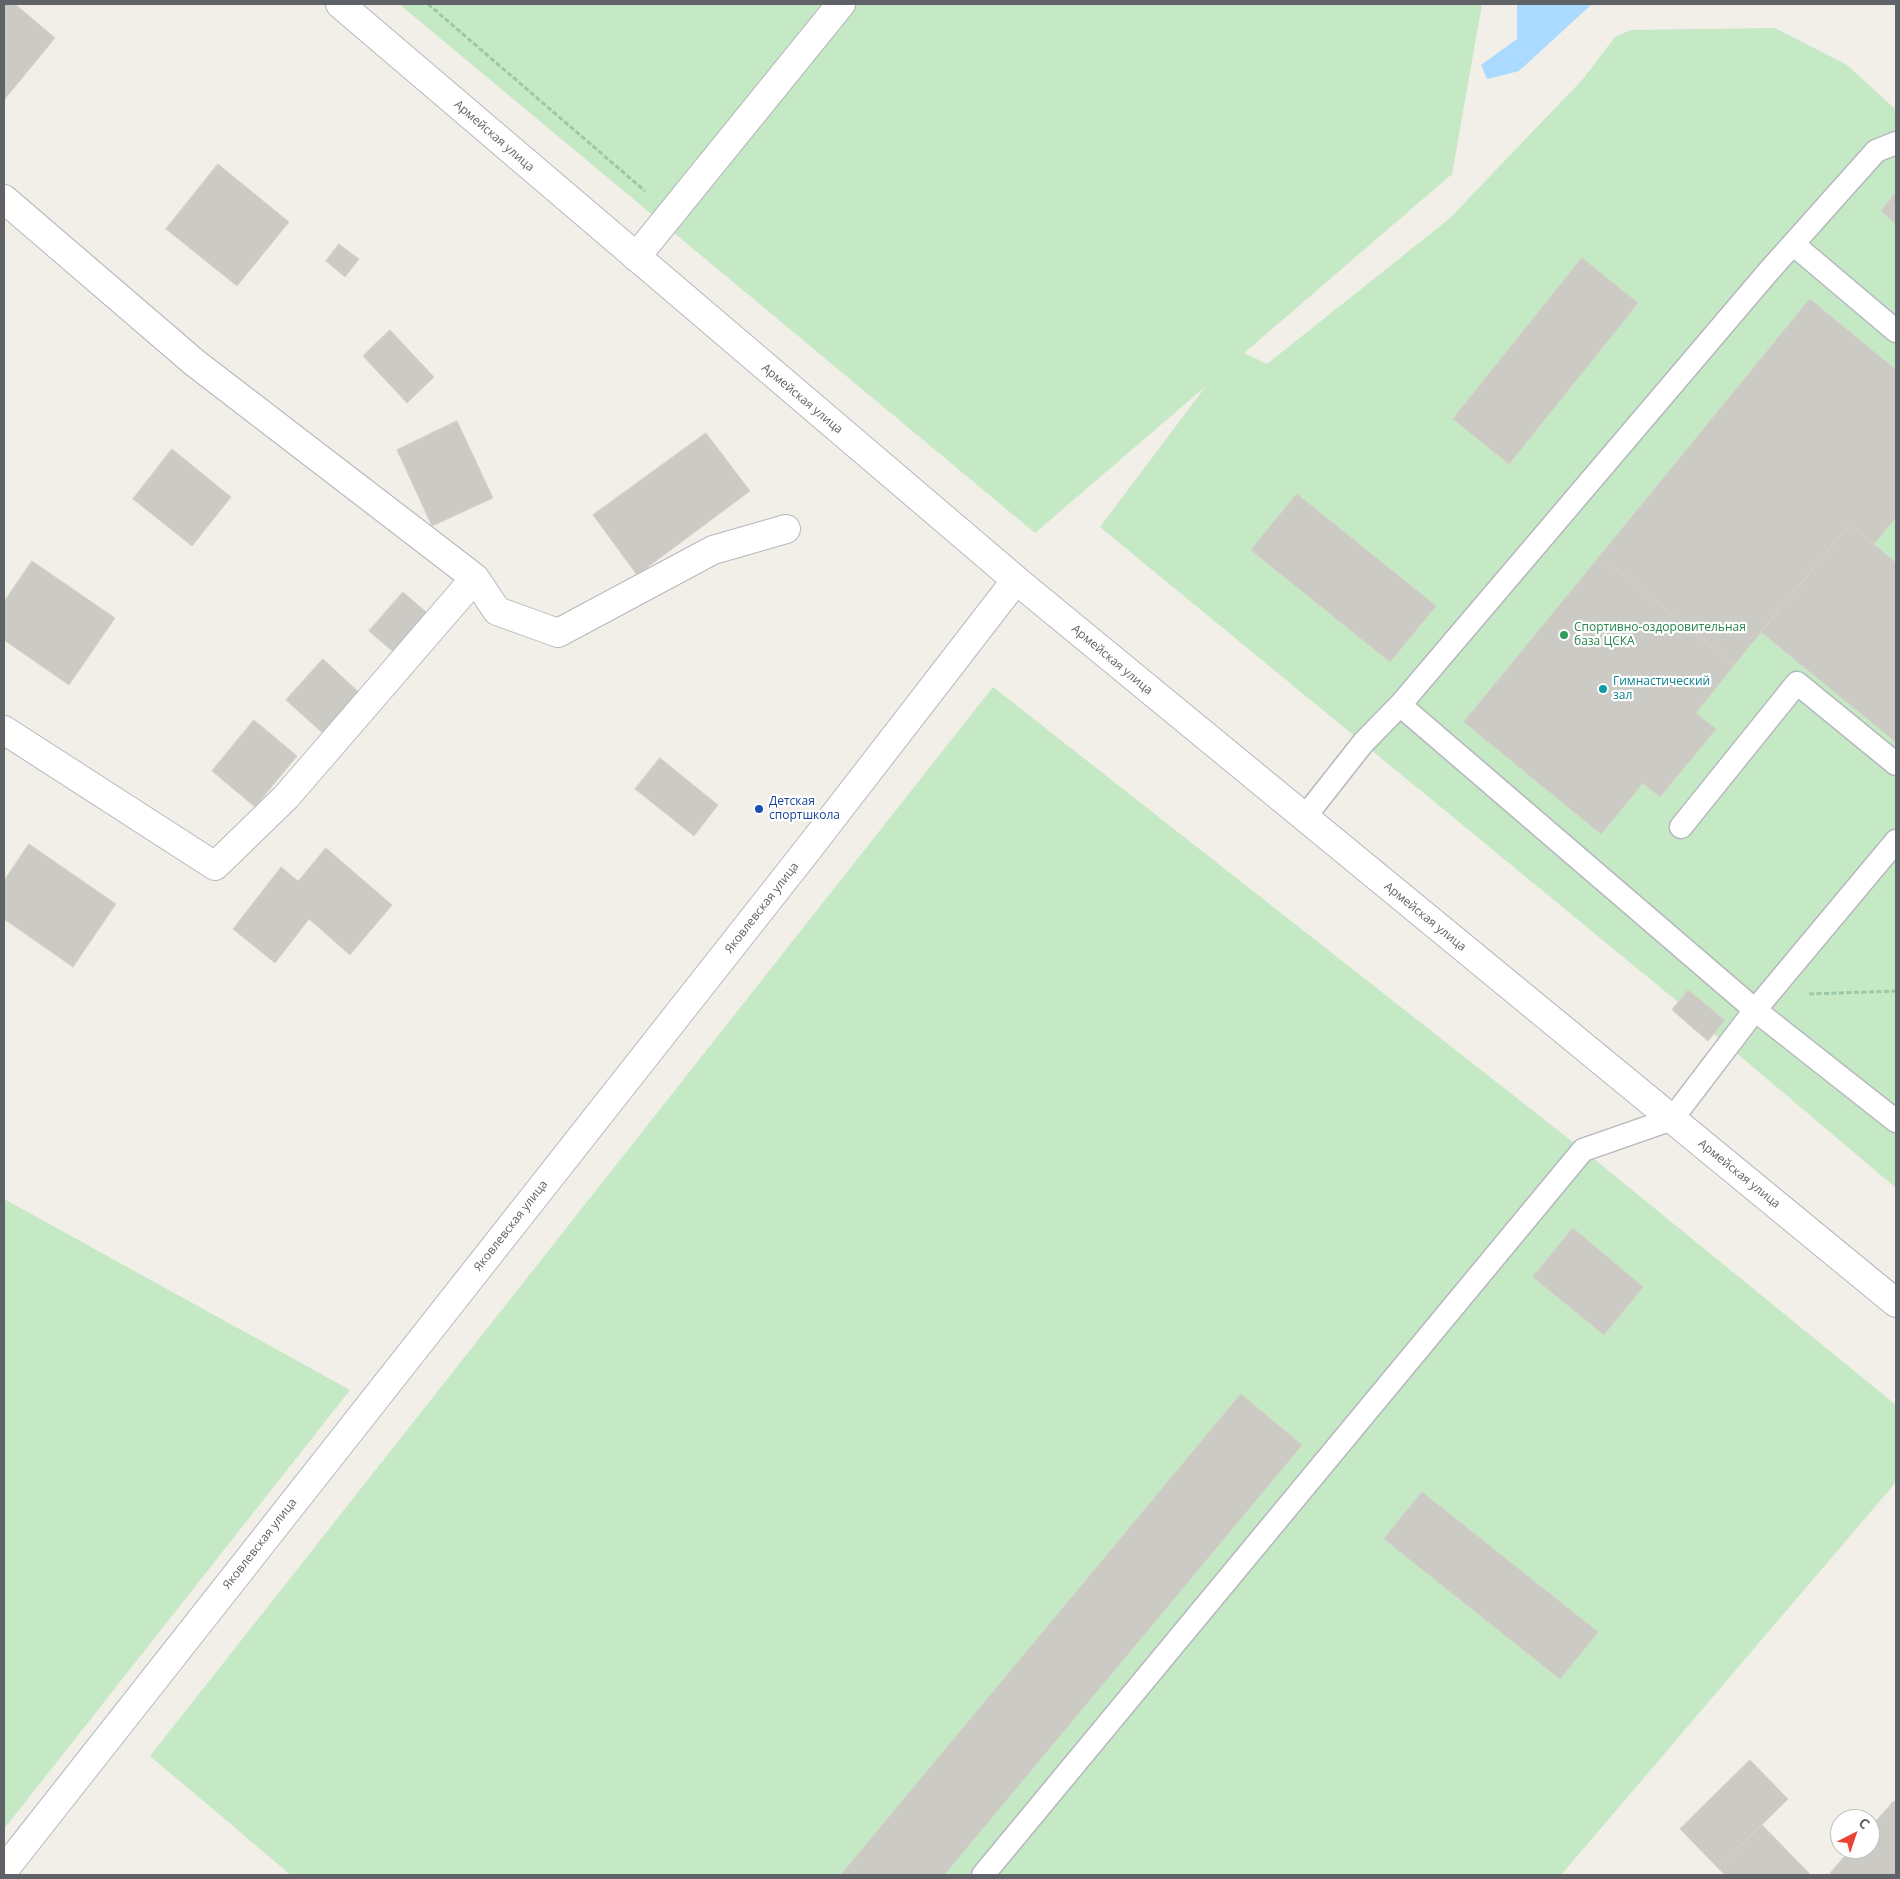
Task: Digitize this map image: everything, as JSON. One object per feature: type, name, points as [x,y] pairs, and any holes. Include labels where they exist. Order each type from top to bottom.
[{"type":"street","name":"Армейская улица","points":[[340,4],[1016,580],[1896,1303]]},
{"type":"street","points":[[636,258],[841,4]]},
{"type":"street","points":[[4,199],[195,363],[475,578],[497,611],[558,633],[713,550],[786,529]]},
{"type":"street","points":[[4,730],[215,866],[286,797],[475,578]]},
{"type":"street","name":"Яковлевская улица","points":[[4,1870],[815,841],[1016,580]]},
{"type":"lane","points":[[1304,818],[1364,743],[1400,705],[1794,244],[1876,151],[1896,143]]},
{"type":"lane","points":[[1794,244],[1896,331]]},
{"type":"lane","points":[[1681,826],[1797,683],[1896,764]]},
{"type":"lane","points":[[1400,705],[1761,1003],[1896,1121]]},
{"type":"lane","points":[[983,1875],[1583,1150],[1672,1119],[1761,1003],[1896,841]]},
{"type":"path","points":[[428,4],[671,214]]},
{"type":"path","points":[[1761,1003],[1896,991]]},
{"type":"green space","name":"Спортивно-оздоровительная база ЦСКА","points":[[399,4],[1482,4],[1452,174],[1244,353],[1267,364],[1449,219],[1583,79],[1615,37],[1631,30],[1775,28],[1847,65],[1896,110],[1896,1188],[1714,1034],[1725,1020],[1688,990],[1678,1002],[1100,527],[1206,386],[1035,533]]},
{"type":"green space","points":[[993,687],[1583,1150],[1896,1405],[1896,1482],[1561,1875],[291,1875],[150,1756]]},
{"type":"green space","points":[[4,1199],[350,1390],[4,1829]]},
{"type":"water","points":[[1517,4],[1592,4],[1519,71],[1487,79],[1481,65],[1517,39]]},
{"type":"building","points":[[4,4],[15,4],[55,38],[4,100]]},
{"type":"building","points":[[218,164],[289,222],[237,286],[166,229]]},
{"type":"building","points":[[1896,193],[1896,224],[1881,211]]},
{"type":"building","points":[[339,244],[359,259],[345,277],[326,261]]},
{"type":"building","points":[[1582,258],[1638,303],[1509,464],[1453,419]]},
{"type":"building","points":[[1810,299],[1896,370],[1896,517],[1874,544],[1850,524],[1734,665],[1600,556]]},
{"type":"building","points":[[390,330],[434,377],[407,403],[363,356]]},
{"type":"building","points":[[457,421],[493,498],[432,526],[397,450]]},
{"type":"building","points":[[706,433],[750,491],[637,575],[593,515]]},
{"type":"building","points":[[172,449],[231,497],[192,546],[133,499]]},
{"type":"building","points":[[1297,494],[1436,606],[1390,662],[1251,550]]},
{"type":"building","points":[[1850,524],[1896,563],[1896,742],[1761,632]]},
{"type":"building","name":"Гимнастический зал","points":[[1600,556],[1734,665],[1696,713],[1716,729],[1660,797],[1643,783],[1601,834],[1464,722]]},
{"type":"building","points":[[32,561],[115,618],[69,685],[4,640],[4,602]]},
{"type":"building","points":[[403,592],[433,618],[399,657],[369,631]]},
{"type":"building","points":[[323,659],[364,697],[327,737],[286,700]]},
{"type":"building","points":[[254,720],[297,756],[255,807],[212,771]]},
{"type":"building","points":[[660,758],[718,805],[694,836],[635,789]]},
{"type":"building","points":[[29,844],[116,904],[73,967],[4,919],[4,881]]},
{"type":"building","points":[[326,848],[392,905],[350,955],[309,919],[275,963],[233,929],[281,867],[298,881]]},
{"type":"building","points":[[1688,990],[1725,1020],[1708,1041],[1672,1010]]},
{"type":"building","points":[[1573,1228],[1643,1287],[1604,1335],[1533,1277]]},
{"type":"building","points":[[1241,1394],[1302,1445],[944,1875],[841,1875]]},
{"type":"building","points":[[1422,1492],[1598,1632],[1560,1679],[1384,1539]]},
{"type":"building","points":[[1750,1760],[1788,1799],[1718,1868],[1680,1829]]},
{"type":"building","points":[[1894,1801],[1896,1802],[1896,1875],[1833,1875],[1830,1873],[1842,1859],[1880,1859],[1880,1817]]},
{"type":"building","points":[[1762,1825],[1811,1875],[1725,1875],[1718,1868]]},
{"type":"place","name":"Спортивно-оздоровительная база ЦСКА","points":[[1564,635]]},
{"type":"place","name":"Гимнастический зал","points":[[1603,689]]},
{"type":"place","name":"Детская спортшкола","points":[[759,809]]}]
